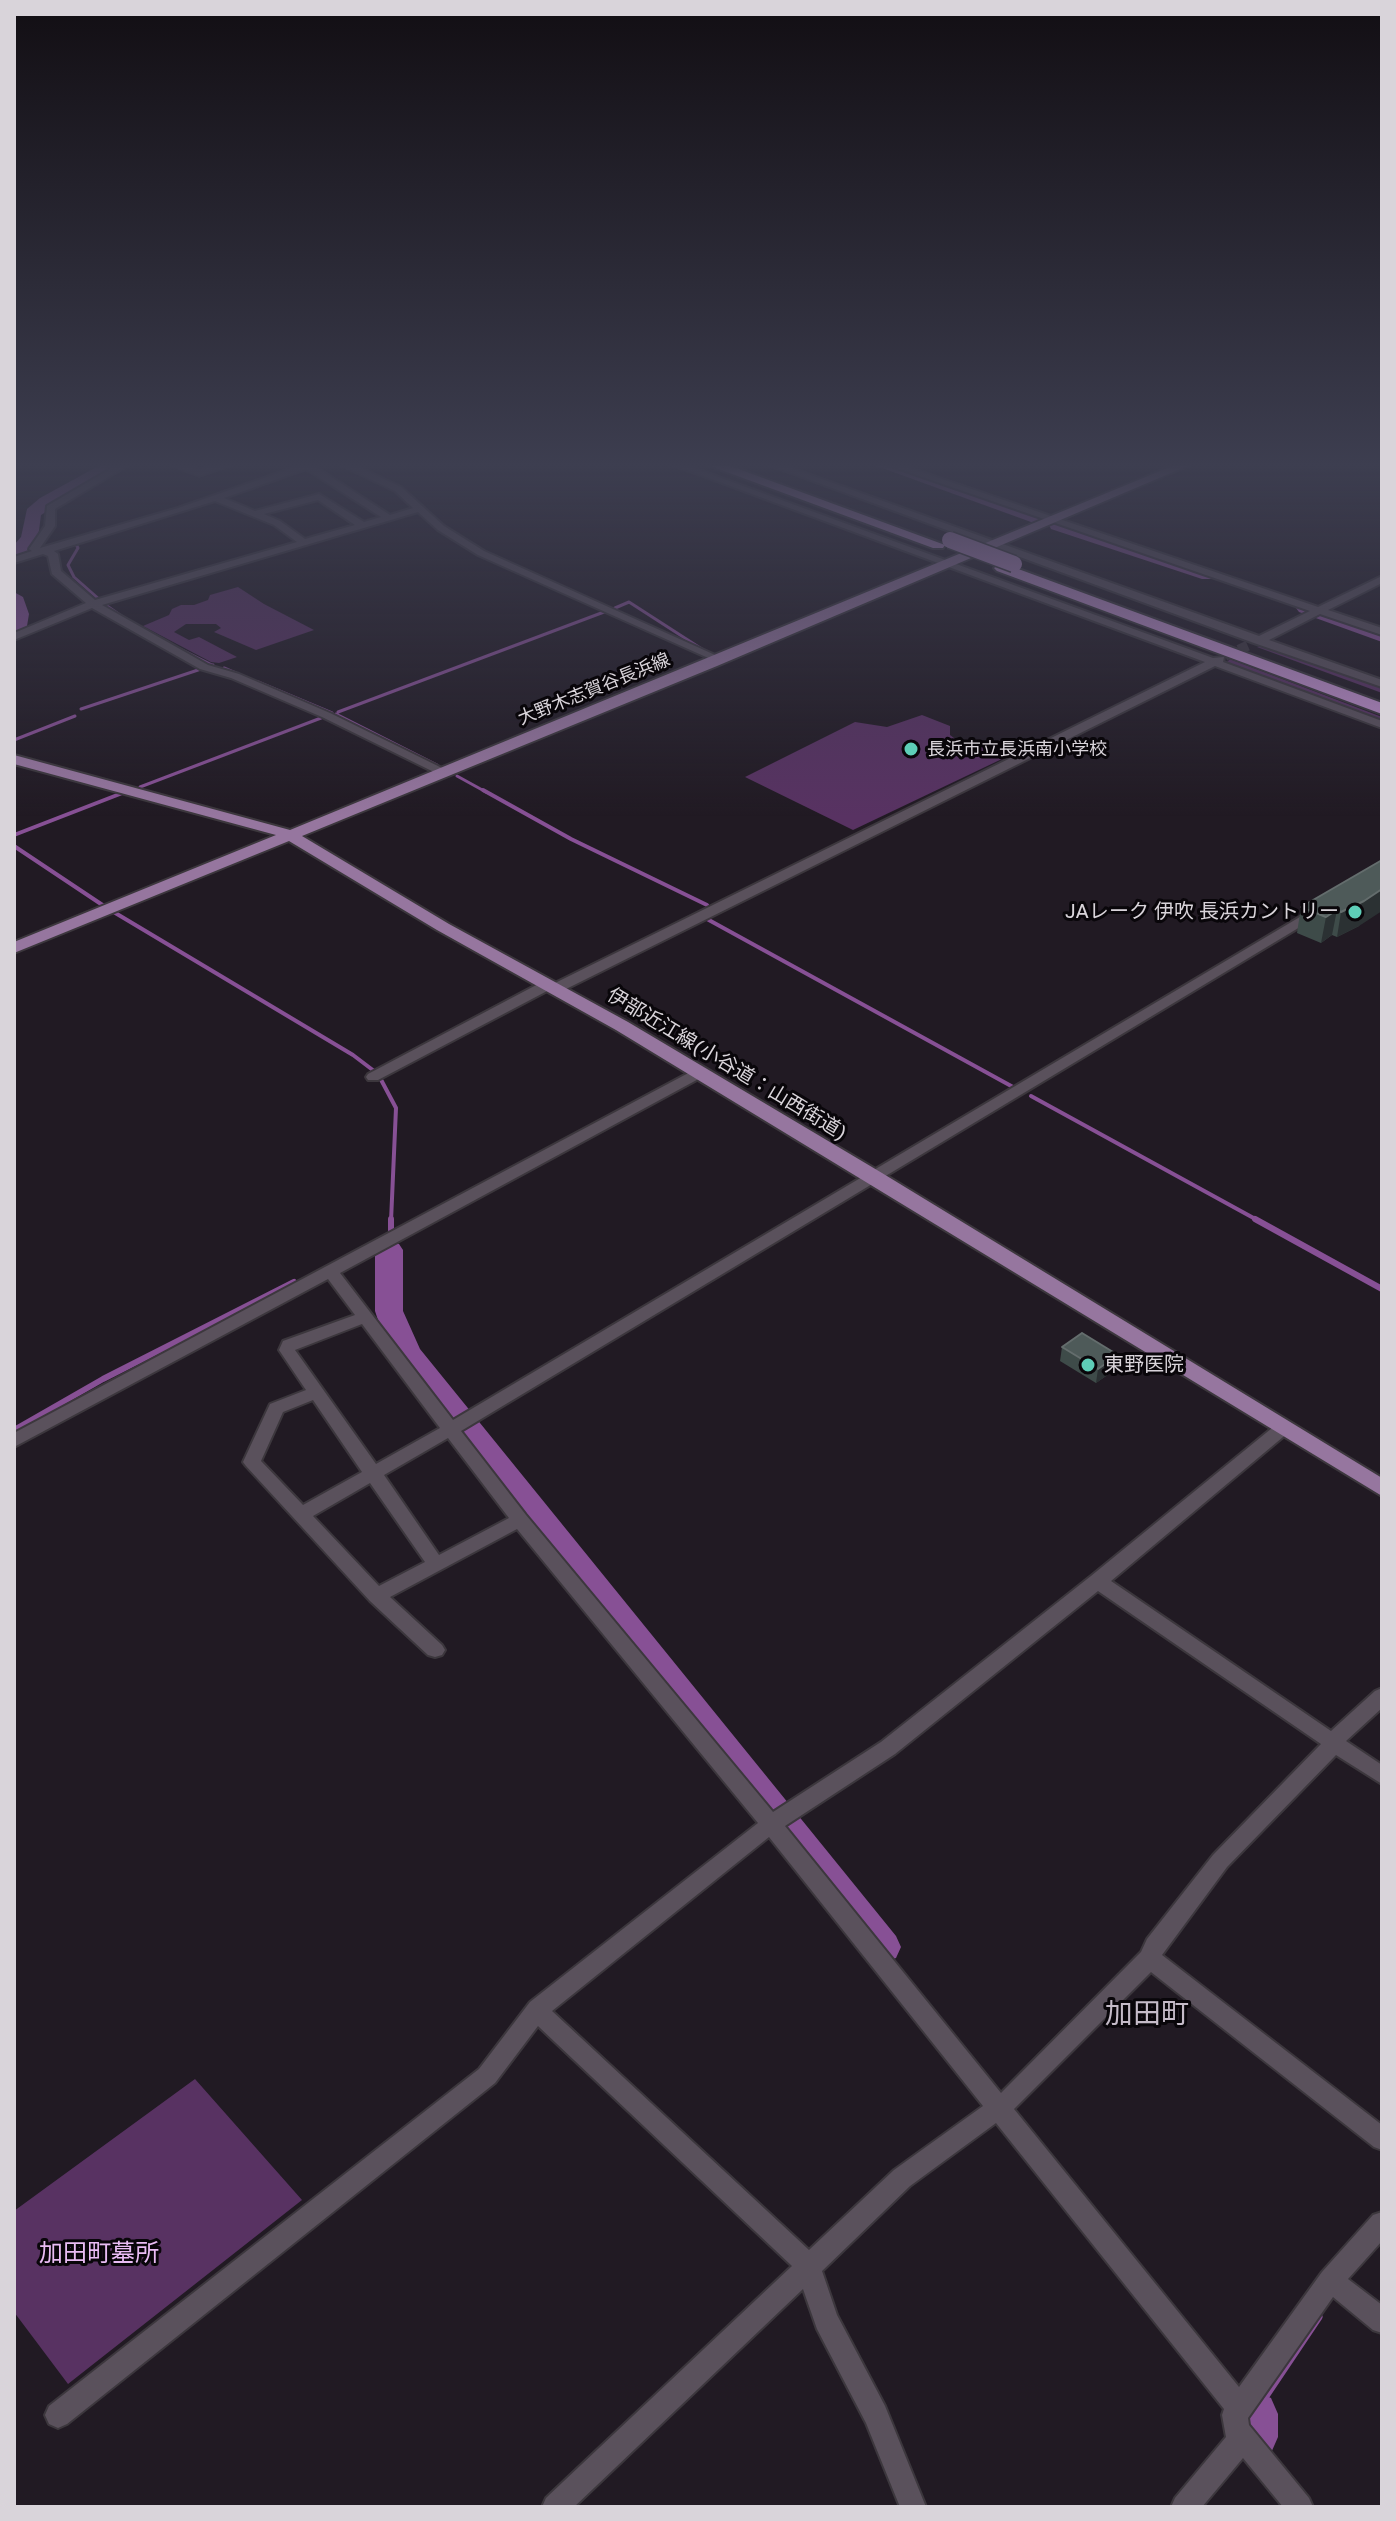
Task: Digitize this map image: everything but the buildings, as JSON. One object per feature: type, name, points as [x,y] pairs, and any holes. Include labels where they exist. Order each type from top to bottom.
[{"type":"highway","points":[[1049,582],[1382,709]]},
{"type":"highway","points":[[1052,582],[1382,699]]},
{"type":"main road","name":"大野木志賀谷長浜線","points":[[14,948],[910,582]]},
{"type":"main road","name":"伊部近江線(小谷道：山西街道)","points":[[14,759],[288,834],[346,871],[875,1177],[1382,1488]]},
{"type":"street","points":[[65,582],[93,604],[205,668],[235,676],[326,715],[442,772]]},
{"type":"street","points":[[17,638],[93,604],[170,582]]},
{"type":"street","points":[[545,582],[719,659]]},
{"type":"street","points":[[1003,582],[1220,659],[1382,725]]},
{"type":"street","points":[[1101,582],[1382,684]]},
{"type":"street","points":[[1233,582],[1382,632]]},
{"type":"street","points":[[1249,645],[1377,582]]},
{"type":"street","points":[[379,1074],[1220,659]]},
{"type":"street","points":[[300,1515],[460,1424],[1330,904]]},
{"type":"street","points":[[14,1441],[699,1073]]},
{"type":"street","points":[[331,1272],[365,1317],[460,1424],[520,1520],[777,1820],[1239,2407]]},
{"type":"street","points":[[365,1317],[289,1345],[287,1350],[315,1393],[375,1472],[436,1564]]},
{"type":"street","points":[[315,1393],[276,1408],[252,1462],[377,1596],[435,1650]]},
{"type":"street","points":[[58,2415],[487,2076],[537,2011],[777,1820],[888,1748],[1098,1581],[1283,1428]]},
{"type":"street","points":[[377,1596],[520,1520]]},
{"type":"street","points":[[1098,1581],[1382,1776]]},
{"type":"street","points":[[555,2507],[902,2178],[1003,2105],[1150,1958],[1155,1946],[1220,1861],[1382,1696]]},
{"type":"street","points":[[1150,1958],[1382,2139]]},
{"type":"street","points":[[537,2011],[808,2267],[826,2320],[876,2415],[913,2507]]},
{"type":"street","points":[[1300,2507],[1237,2431],[1235,2415],[1331,2280],[1382,2223]]},
{"type":"street","points":[[1331,2280],[1382,2321]]},
{"type":"street","points":[[1184,2507],[1243,2438]]},
{"type":"green space","points":[[238,587],[314,630],[256,650],[214,632],[221,628],[216,624],[186,624],[174,632],[189,640],[199,637],[237,657],[219,663],[211,662],[143,626],[169,615],[172,609],[181,605],[194,605],[208,600],[210,595]]},
{"type":"green space","points":[[1268,644],[1382,686],[1382,693],[1257,647]]},
{"type":"green space","points":[[1230,659],[1382,717],[1382,725],[1225,664]]},
{"type":"green space","points":[[922,715],[950,726],[950,735],[958,741],[975,743],[1004,758],[853,830],[745,777],[855,722],[887,727]]},
{"type":"green space","name":"加田町墓所","points":[[195,2079],[302,2200],[68,2384],[14,2312],[14,2211]]},
{"type":"waterway","points":[[79,582],[100,600]]},
{"type":"waterway","points":[[14,597],[20,614],[17,632]]},
{"type":"waterway","points":[[615,608],[629,602],[708,653]]},
{"type":"waterway","points":[[107,606],[127,620]]},
{"type":"waterway","points":[[1305,608],[1382,636]]},
{"type":"waterway","points":[[338,712],[604,612]]},
{"type":"waterway","points":[[178,648],[212,665]]},
{"type":"waterway","points":[[81,709],[213,665]]},
{"type":"waterway","points":[[224,668],[238,674]]},
{"type":"waterway","points":[[258,682],[332,713]]},
{"type":"waterway","points":[[336,714],[437,765]]},
{"type":"waterway","points":[[14,740],[75,716]]},
{"type":"waterway","points":[[140,787],[321,718]]},
{"type":"waterway","points":[[457,776],[486,792]]},
{"type":"waterway","points":[[483,790],[571,839],[707,905]]},
{"type":"waterway","points":[[14,835],[125,792]]},
{"type":"waterway","points":[[14,846],[104,906]]},
{"type":"waterway","points":[[112,911],[353,1055],[378,1074],[396,1108],[391,1221]]},
{"type":"waterway","points":[[707,919],[1013,1087]]},
{"type":"waterway","points":[[1031,1096],[1259,1221]]},
{"type":"waterway","points":[[1255,1219],[1382,1289]]},
{"type":"waterway","points":[[391,1221],[391,1230]]},
{"type":"waterway","points":[[389,1250],[389,1311],[400,1341],[410,1356],[882,1947]]},
{"type":"waterway","points":[[14,1430],[103,1379],[294,1282]]},
{"type":"waterway","points":[[1256,2419],[1258,2408],[1319,2317]]},
{"type":"waterway","points":[[1255,2414],[1255,2437]]},
{"type":"tunnel","points":[[1225,656],[1249,645]]},
{"type":"place","name":"長浜市立長浜南小学校","points":[[911,749]]},
{"type":"place","name":"JAレーク 伊吹 長浜カントリー","points":[[1355,912]]},
{"type":"place","name":"東野医院","points":[[1088,1365]]},
{"type":"district","name":"加田町","points":[[1147,2014]]}]
